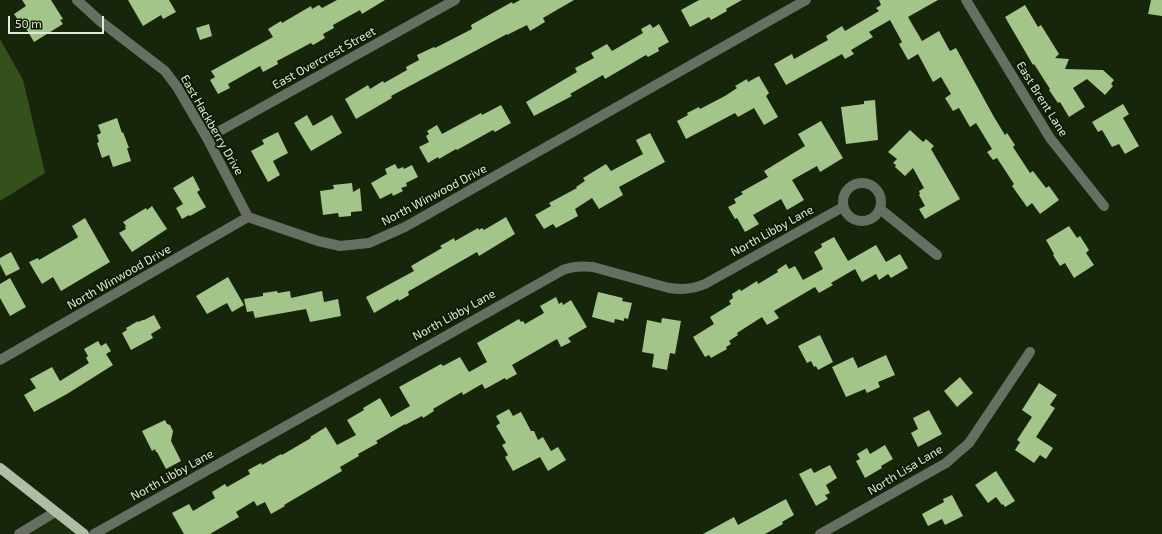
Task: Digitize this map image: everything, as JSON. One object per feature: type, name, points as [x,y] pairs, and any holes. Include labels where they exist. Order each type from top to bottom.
[{"type":"main road","points":[[0,468],[84,534]]},
{"type":"street","name":"East Hackberry Drive","points":[[77,0],[100,21],[164,71],[177,87],[207,138],[248,216]]},
{"type":"street","name":"East Overcrest Street","points":[[207,138],[455,0]]},
{"type":"street","name":"North Winwood Drive","points":[[0,360],[248,216],[318,241],[340,246],[369,243],[405,227],[806,0]]},
{"type":"street","name":"East Brent Lane","points":[[966,0],[1050,138],[1104,206]]},
{"type":"street","points":[[863,182],[869,184],[878,191],[881,203],[880,209],[877,214],[867,221],[855,220],[849,217],[843,207],[842,201],[844,195],[851,186],[857,183],[863,182]]},
{"type":"street","name":"North Libby Lane","points":[[94,534],[563,270],[572,267],[593,267],[678,290],[696,288],[843,207]]},
{"type":"street","points":[[880,209],[937,255]]},
{"type":"street","name":"North Lisa Lane","points":[[820,534],[946,463],[969,443],[1030,352]]},
{"type":"street","points":[[19,534],[55,512]]},
{"type":"shaded area","points":[[0,39],[23,80],[45,173],[0,201]]},
{"type":"shaded area","points":[[55,512],[84,534],[19,534]]},
{"type":"building","points":[[22,0],[51,0],[63,19],[60,20],[63,24],[34,42],[24,25],[22,26],[14,14],[26,6]]},
{"type":"building","points":[[128,0],[169,0],[176,12],[163,19],[161,15],[143,26]]},
{"type":"building","points":[[337,0],[385,0],[362,14],[360,10],[333,25],[334,28],[323,34],[325,38],[313,45],[311,43],[277,61],[278,64],[263,72],[260,66],[228,84],[230,88],[218,94],[210,80],[215,77],[211,71],[273,37],[268,29],[281,21],[282,23],[311,6],[312,9],[319,5],[322,8]]},
{"type":"building","points":[[520,0],[574,0],[543,18],[545,22],[530,31],[527,25],[507,34],[391,96],[392,98],[356,119],[345,99],[368,85],[370,89],[407,70],[406,67],[419,60],[417,55],[434,47],[435,48],[472,29],[471,25],[512,2],[513,4]]},
{"type":"building","points":[[699,0],[742,0],[711,20],[709,17],[690,27],[681,10]]},
{"type":"building","points":[[879,0],[938,0],[908,17],[922,41],[939,31],[950,51],[956,48],[994,117],[1005,135],[1007,133],[1015,145],[1013,147],[1030,173],[1033,171],[1046,188],[1049,186],[1059,200],[1040,214],[1032,203],[1027,207],[1012,186],[1014,184],[997,158],[993,160],[987,152],[992,149],[976,123],[970,127],[959,108],[953,111],[945,98],[951,94],[941,77],[933,82],[918,54],[908,60],[899,44],[902,42],[890,20],[869,32],[873,37],[851,50],[854,54],[845,59],[842,54],[786,85],[774,64],[792,54],[794,59],[828,40],[826,36],[842,26],[845,31],[879,11],[876,8],[881,5]]},
{"type":"building","points":[[1151,0],[1162,0],[1162,16],[1148,14]]},
{"type":"building","points":[[1025,5],[1038,27],[1041,25],[1059,54],[1055,58],[1069,59],[1065,69],[1103,70],[1114,80],[1111,84],[1113,86],[1105,95],[1087,79],[1073,88],[1085,107],[1069,117],[1060,102],[1058,103],[1049,90],[1050,89],[1034,64],[1033,65],[1005,17]]},
{"type":"building","points":[[209,24],[212,36],[200,40],[196,28]]},
{"type":"building","points":[[650,24],[653,28],[659,24],[669,42],[658,48],[659,51],[648,57],[646,55],[605,79],[603,75],[570,94],[572,96],[534,116],[526,102],[577,72],[575,68],[594,58],[591,53],[607,44],[612,51],[643,33],[641,29]]},
{"type":"building","points":[[759,76],[769,93],[766,96],[778,117],[764,125],[754,108],[738,117],[735,113],[686,139],[677,121],[688,115],[687,113],[699,107],[700,109],[725,96],[737,88],[735,86],[747,79],[748,82]]},
{"type":"building","points":[[875,100],[878,140],[846,144],[841,107],[864,104],[864,101]]},
{"type":"building","points":[[1123,104],[1129,114],[1123,118],[1139,146],[1125,154],[1119,144],[1112,147],[1102,130],[1098,132],[1092,122]]},
{"type":"building","points":[[501,105],[511,123],[495,132],[493,130],[457,150],[456,149],[439,159],[438,157],[428,163],[419,147],[429,142],[426,136],[429,134],[427,131],[437,125],[442,134],[481,113],[482,115]]},
{"type":"building","points":[[307,115],[313,126],[332,115],[342,133],[311,151],[294,123]]},
{"type":"building","points":[[117,118],[129,148],[127,148],[131,161],[113,167],[109,155],[102,158],[97,143],[99,142],[97,135],[101,133],[98,125]]},
{"type":"building","points":[[821,121],[843,158],[820,172],[817,166],[792,180],[804,200],[787,210],[781,199],[753,215],[759,224],[745,232],[737,218],[735,219],[728,207],[736,203],[734,199],[743,194],[741,192],[768,177],[764,171],[805,146],[798,134]]},
{"type":"building","points":[[910,130],[923,142],[926,139],[934,146],[931,149],[960,199],[925,219],[919,209],[925,206],[919,195],[919,191],[924,188],[913,168],[905,176],[895,167],[896,165],[893,163],[897,159],[888,152]]},
{"type":"building","points":[[278,132],[288,153],[273,161],[280,175],[268,182],[251,151],[264,144],[262,140]]},
{"type":"building","points":[[650,133],[665,162],[619,187],[623,195],[599,209],[592,198],[575,209],[578,216],[556,228],[553,224],[544,229],[535,215],[551,206],[549,203],[577,188],[576,187],[585,181],[583,178],[606,164],[611,171],[643,154],[636,140]]},
{"type":"building","points":[[395,164],[398,169],[403,167],[404,169],[412,165],[418,177],[406,183],[407,186],[401,188],[403,191],[393,196],[392,193],[380,199],[371,183],[387,174],[385,169]]},
{"type":"building","points":[[193,176],[200,190],[197,192],[206,207],[182,219],[176,208],[183,204],[173,188]]},
{"type":"building","points":[[352,183],[353,192],[360,188],[362,211],[351,212],[351,216],[339,217],[338,213],[323,215],[320,191],[334,189],[333,185]]},
{"type":"building","points":[[152,206],[167,229],[132,252],[119,233],[126,229],[123,222]]},
{"type":"building","points":[[506,217],[515,234],[479,256],[477,252],[409,291],[409,295],[399,301],[398,299],[374,313],[366,297],[414,271],[411,266],[442,248],[440,246],[454,238],[455,241],[478,228],[479,230],[482,228],[484,230]]},
{"type":"building","points":[[85,218],[110,262],[61,291],[53,277],[42,284],[29,262],[38,258],[39,260],[77,238],[78,237],[72,226]]},
{"type":"building","points":[[1069,226],[1077,238],[1080,236],[1089,250],[1086,253],[1094,265],[1074,278],[1065,263],[1060,266],[1046,240]]},
{"type":"building","points":[[834,237],[848,261],[876,245],[886,262],[900,254],[908,268],[891,278],[888,274],[879,280],[876,274],[862,282],[855,269],[831,283],[833,285],[819,293],[815,287],[774,311],[779,318],[767,325],[762,317],[737,333],[738,335],[729,341],[731,344],[726,347],[727,349],[711,358],[709,355],[705,357],[693,337],[714,324],[710,317],[731,304],[729,301],[733,298],[732,294],[740,289],[741,291],[757,281],[758,284],[778,272],[777,270],[786,264],[789,269],[795,266],[803,280],[823,269],[814,252],[822,247],[821,244]]},
{"type":"building","points":[[11,252],[20,269],[6,276],[0,264],[0,258]]},
{"type":"building","points":[[228,277],[244,305],[232,312],[227,303],[207,314],[196,296]]},
{"type":"building","points":[[10,278],[26,307],[10,316],[0,298],[0,284]]},
{"type":"building","points":[[277,291],[278,293],[290,291],[291,298],[322,291],[324,302],[338,299],[341,316],[310,322],[306,309],[255,318],[253,311],[247,312],[244,299],[263,296],[263,293]]},
{"type":"building","points":[[598,292],[623,298],[622,301],[632,303],[628,319],[624,318],[624,321],[615,319],[614,323],[592,317]]},
{"type":"building","points":[[556,297],[559,304],[562,302],[563,305],[571,300],[587,327],[568,338],[571,342],[561,347],[557,339],[512,365],[517,374],[506,380],[505,378],[485,389],[482,384],[463,395],[462,392],[433,409],[434,411],[423,418],[422,416],[405,424],[376,441],[378,443],[358,454],[359,456],[340,467],[342,471],[271,514],[265,502],[257,506],[254,501],[236,512],[239,517],[210,534],[184,534],[172,513],[189,504],[193,511],[215,498],[212,492],[225,484],[227,487],[250,474],[248,470],[261,463],[262,465],[281,454],[282,455],[311,438],[310,437],[326,427],[337,445],[356,435],[347,420],[380,398],[391,417],[410,406],[399,387],[441,364],[443,366],[460,357],[469,372],[487,362],[477,343],[519,319],[525,324],[544,313],[540,306]]},
{"type":"building","points":[[154,315],[161,328],[151,334],[153,338],[131,350],[122,333],[127,330],[126,328],[138,321]]},
{"type":"building","points":[[662,318],[681,321],[675,354],[670,353],[667,370],[652,367],[654,354],[642,352],[647,320],[661,323]]},
{"type":"building","points":[[820,335],[833,362],[818,370],[816,366],[814,367],[811,361],[807,363],[798,346]]},
{"type":"building","points":[[98,341],[101,346],[106,343],[111,351],[106,354],[113,365],[67,394],[34,412],[24,395],[36,388],[30,379],[52,367],[60,381],[89,363],[86,358],[88,356],[84,349]]},
{"type":"building","points":[[886,355],[895,375],[878,382],[880,387],[867,393],[865,389],[846,397],[832,367],[853,357],[858,368]]},
{"type":"building","points":[[960,377],[973,393],[957,407],[944,391]]},
{"type":"building","points":[[1039,383],[1057,395],[1050,405],[1055,408],[1036,437],[1053,448],[1046,459],[1040,455],[1034,463],[1015,450],[1020,442],[1017,440],[1032,417],[1022,410]]},
{"type":"building","points":[[509,409],[513,416],[521,412],[531,431],[534,431],[538,440],[543,437],[551,451],[558,447],[566,460],[548,471],[540,457],[513,471],[505,457],[508,455],[502,445],[506,443],[496,426],[500,423],[496,416]]},
{"type":"building","points":[[929,410],[942,434],[918,447],[911,433],[918,429],[913,418]]},
{"type":"building","points":[[165,420],[173,431],[171,441],[181,461],[166,469],[155,449],[152,451],[142,431]]},
{"type":"building","points":[[885,445],[893,459],[881,466],[882,468],[865,478],[856,461],[860,459],[857,454],[867,448],[870,454]]},
{"type":"building","points":[[830,465],[837,478],[826,485],[830,493],[825,495],[828,499],[816,506],[799,474],[811,468],[814,473]]},
{"type":"building","points":[[996,471],[1015,501],[1005,507],[996,497],[988,503],[975,485]]},
{"type":"building","points":[[952,495],[963,516],[945,525],[942,519],[928,526],[922,514],[944,502],[943,499]]},
{"type":"building","points":[[786,499],[794,515],[782,522],[783,524],[765,534],[703,534],[734,517],[738,525]]}]
